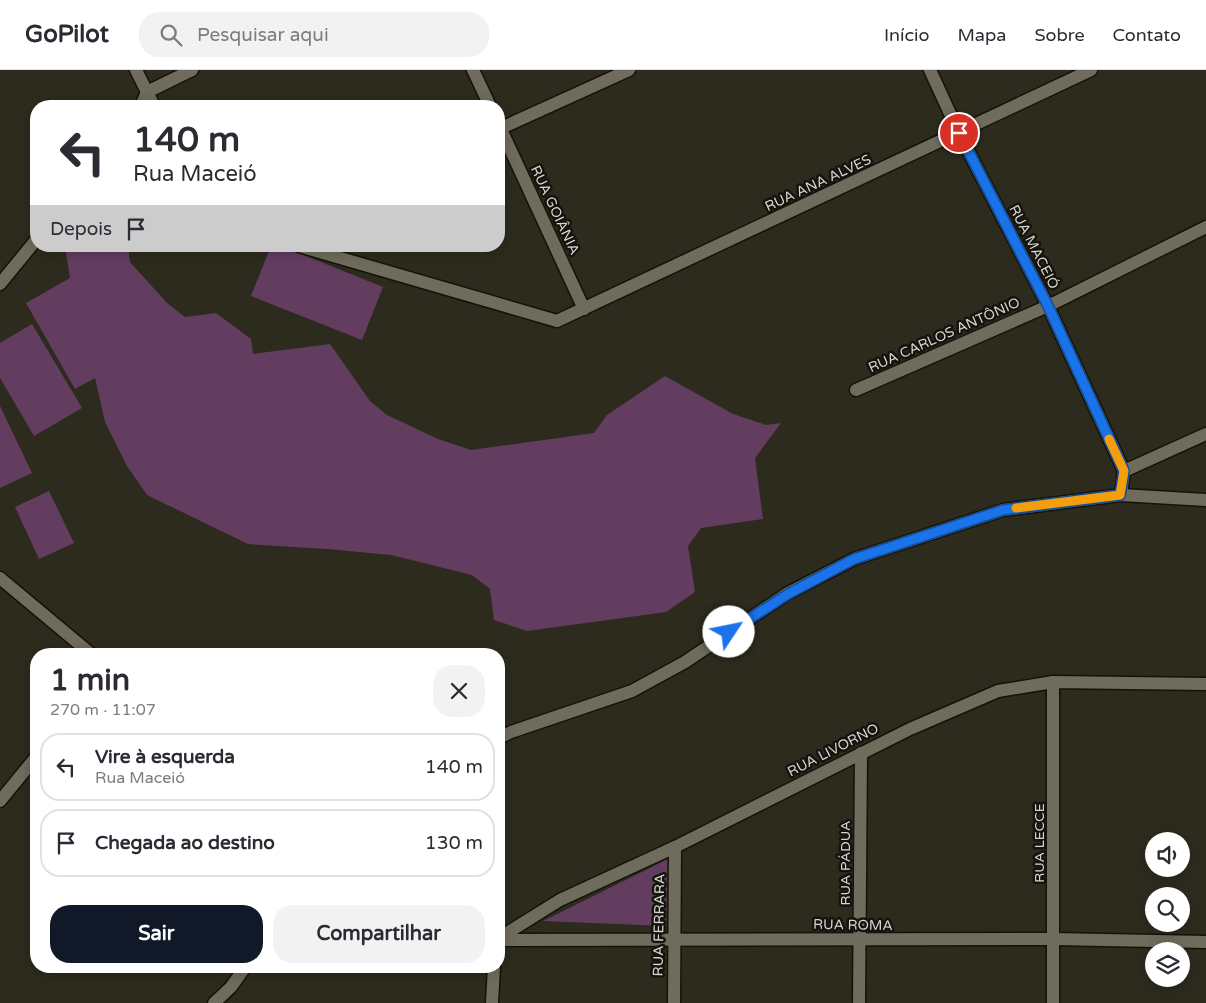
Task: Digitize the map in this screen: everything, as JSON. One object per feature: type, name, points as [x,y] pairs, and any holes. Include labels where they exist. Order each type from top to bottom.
[{"type":"street","points":[[136,70],[151,100]]},
{"type":"street","points":[[144,100],[147,92],[192,70]]},
{"type":"street","points":[[473,70],[487,100]]},
{"type":"street","points":[[505,124],[629,70]]},
{"type":"street","name":"RUA MACEIÓ","points":[[930,70],[959,133],[1048,306],[1124,471]]},
{"type":"street","name":"RUA ANA ALVES","points":[[319,252],[557,321],[1091,70]]},
{"type":"street","name":"RUA GOIÂNIA","points":[[505,140],[584,308]]},
{"type":"street","name":"RUA CARLOS ANTÔNIO","points":[[856,390],[1048,306],[1206,227]]},
{"type":"street","points":[[0,284],[30,247]]},
{"type":"street","points":[[1120,495],[1124,471],[1206,434]]},
{"type":"street","points":[[505,736],[539,722],[632,691],[685,662],[788,594],[854,559],[1003,510],[1120,495],[1206,500]]},
{"type":"street","points":[[0,578],[84,648]]},
{"type":"street","name":"RUA LIVORNO","points":[[505,935],[560,900],[675,846],[910,729],[998,691],[1053,682],[1206,684]]},
{"type":"street","name":"RUA LECCE","points":[[1053,682],[1053,1003]]},
{"type":"street","name":"RUA PÁDUA","points":[[859,1003],[860,753]]},
{"type":"street","points":[[0,801],[30,764]]},
{"type":"street","name":"RUA FERRARA","points":[[674,1003],[675,846]]},
{"type":"street","name":"RUA ROMA","points":[[505,939],[1054,939],[1206,942]]},
{"type":"street","points":[[214,1003],[231,987],[241,973]]},
{"type":"street","points":[[492,1003],[494,973]]},
{"type":"shaded area","points":[[66,252],[129,252],[130,262],[167,303],[185,317],[216,313],[251,339],[253,354],[330,344],[370,401],[387,415],[438,439],[471,450],[594,433],[607,415],[665,376],[733,414],[766,425],[781,423],[755,458],[763,519],[701,528],[688,546],[695,592],[666,612],[527,631],[494,620],[490,589],[472,575],[391,555],[248,544],[147,495],[127,466],[105,422],[95,378],[75,389],[26,303],[70,278]]},
{"type":"shaded area","points":[[269,252],[296,252],[383,287],[362,340],[251,296]]},
{"type":"shaded area","points":[[32,324],[82,408],[34,436],[0,378],[0,343]]},
{"type":"shaded area","points":[[0,406],[32,473],[0,488]]},
{"type":"shaded area","points":[[49,491],[74,543],[39,559],[15,507]]},
{"type":"shaded area","points":[[668,859],[666,926],[543,921]]},
{"type":"slow traffic","points":[[1016,508],[1120,495],[1124,471],[1109,439]]},
{"type":"route","points":[[729,632],[788,594],[854,559],[1003,510],[1120,495],[1124,471],[1048,306],[959,133]]}]
